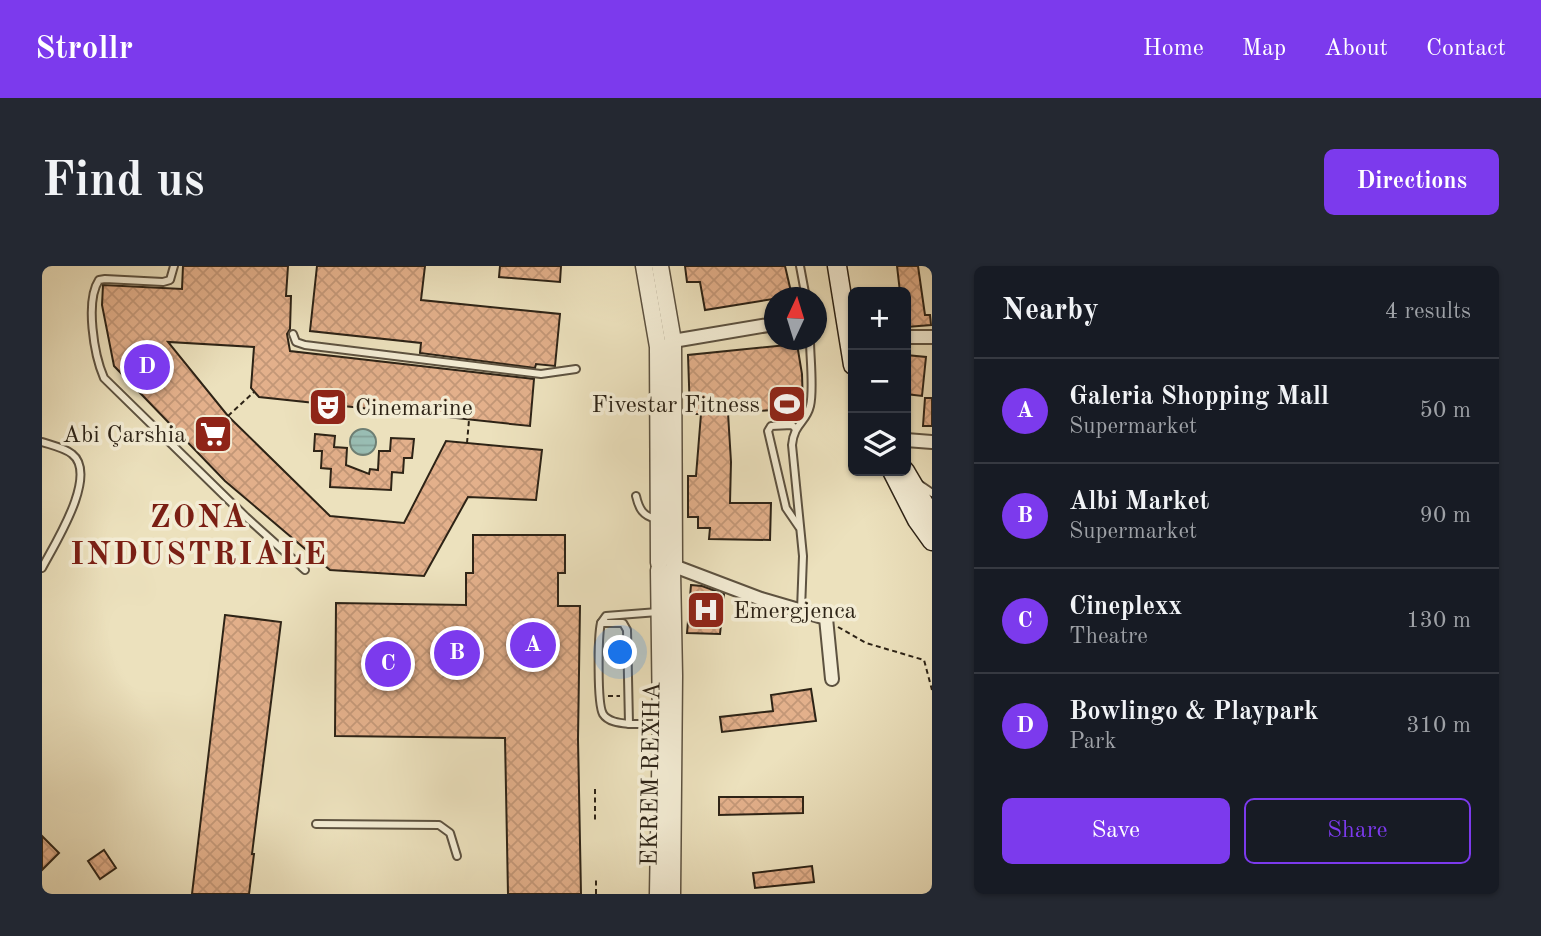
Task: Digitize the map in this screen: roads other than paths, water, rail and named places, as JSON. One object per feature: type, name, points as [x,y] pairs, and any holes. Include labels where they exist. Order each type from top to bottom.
[{"type":"main road","points":[[837,266],[848,321]]},
{"type":"main road","points":[[850,266],[852,287]]},
{"type":"main road","points":[[895,476],[932,541]]},
{"type":"main road","points":[[908,476],[932,517]]},
{"type":"street","name":"EKREM REXHA","points":[[644,266],[658,347],[658,520],[668,567],[659,612],[661,724],[658,894]]},
{"type":"street","name":"EKREM REXHA","points":[[660,266],[673,341],[668,567],[674,676],[672,894]]},
{"type":"street","points":[[673,341],[764,326]]},
{"type":"street","points":[[911,337],[932,337]]},
{"type":"street","points":[[911,440],[932,442]]},
{"type":"street","points":[[668,567],[826,618],[832,679]]},
{"type":"lane","points":[[174,266],[170,280],[163,282],[99,280],[91,302],[97,363],[104,377],[246,517],[305,570]]},
{"type":"lane","points":[[800,266],[804,287]]},
{"type":"lane","points":[[293,334],[296,342],[305,345],[358,352],[541,374],[576,369]]},
{"type":"lane","points":[[801,610],[803,556],[792,445],[795,428],[805,418],[811,405],[810,350]]},
{"type":"lane","points":[[795,428],[785,424],[771,426],[768,431],[786,508],[801,529]]},
{"type":"lane","points":[[42,442],[72,454],[81,466],[81,483],[67,521],[42,568]]},
{"type":"lane","points":[[910,476],[932,493]]},
{"type":"lane","points":[[636,496],[643,513],[658,520]]},
{"type":"lane","points":[[659,612],[606,616],[601,623],[600,696],[603,714],[610,721],[661,724]]},
{"type":"lane","points":[[601,623],[623,624],[627,630],[629,724]]},
{"type":"lane","points":[[316,824],[439,825],[450,833],[457,856]]},
{"type":"water","points":[[363,429],[372,433],[376,442],[372,451],[363,455],[354,451],[350,442],[354,433]]},
{"type":"place","name":"Bowlingo & Playpark","points":[[147,367]]},
{"type":"place","name":"Fivestar Fitness","points":[[787,404]]},
{"type":"place","name":"Cinemarine","points":[[328,407]]},
{"type":"place","name":"Abi Çarshia","points":[[213,434]]},
{"type":"place","name":"Emergjenca","points":[[706,610]]},
{"type":"place","name":"Galeria Shopping Mall","points":[[533,645]]},
{"type":"place","name":"Albi Market","points":[[457,653]]},
{"type":"place","name":"Cineplexx","points":[[388,664]]},
{"type":"district","name":"ZONA INDUSTRIALE","points":[[199,534]]}]
